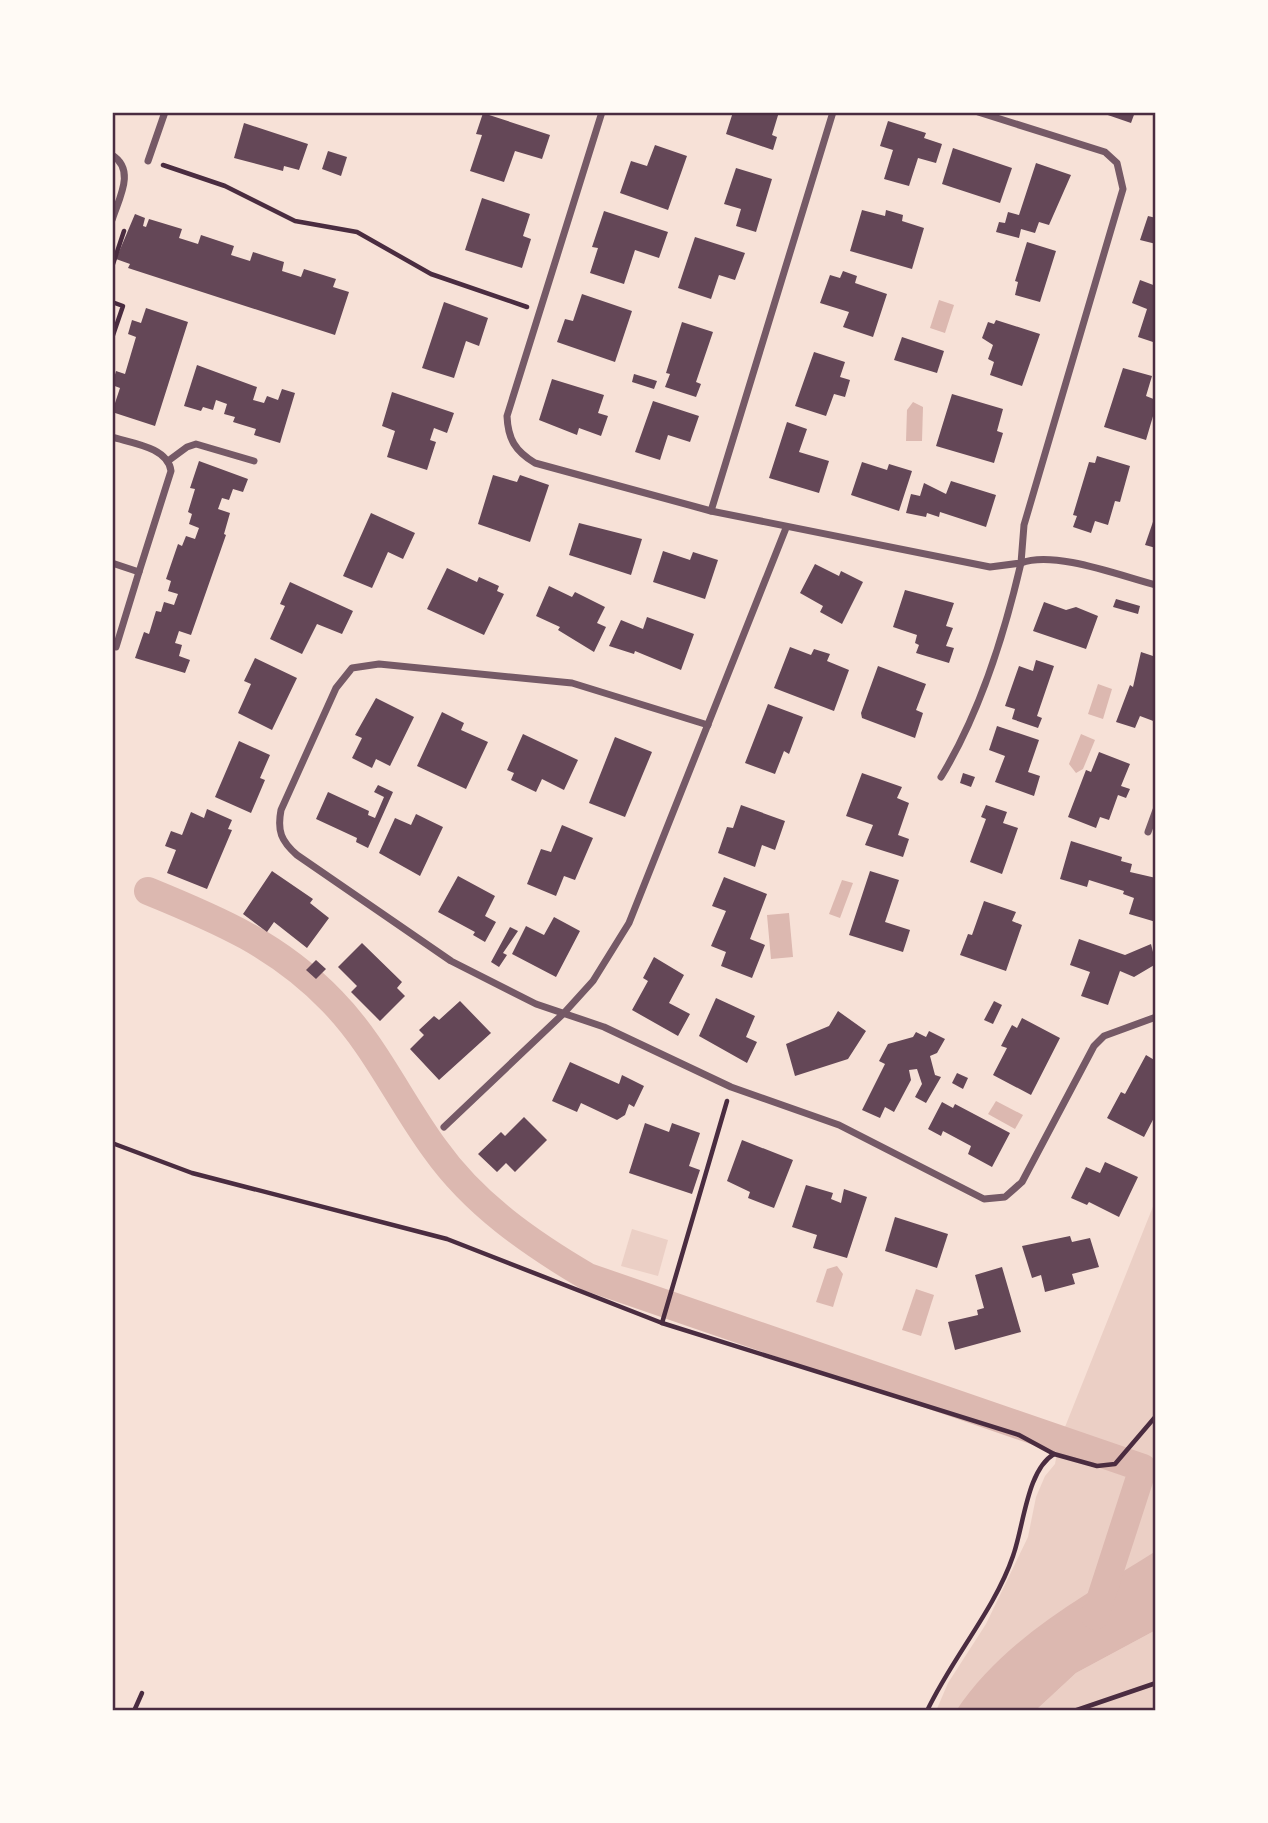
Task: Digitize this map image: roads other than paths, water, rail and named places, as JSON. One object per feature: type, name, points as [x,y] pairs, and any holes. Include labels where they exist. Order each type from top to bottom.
[{"type":"street","points":[[148,161],[165,112]]},
{"type":"street","points":[[602,112],[508,416],[508,432],[513,446],[535,463],[711,511],[786,528],[990,567],[1021,563],[1033,558],[1052,559],[1156,585]]},
{"type":"street","points":[[711,511],[833,112]]},
{"type":"street","points":[[941,777],[962,742],[1012,602],[1021,563],[1024,525],[1120,204],[1122,175],[1117,163],[1105,152],[978,112]]},
{"type":"street","points":[[112,155],[125,168],[125,177],[112,220]]},
{"type":"street","points":[[112,437],[160,454],[168,461],[171,471],[116,647]]},
{"type":"street","points":[[168,461],[187,447],[196,444],[254,461]]},
{"type":"street","points":[[444,1127],[565,1013],[593,981],[629,923],[786,528]]},
{"type":"street","points":[[112,564],[139,572]]},
{"type":"street","points":[[708,725],[572,683],[365,665],[352,668],[336,688],[281,810],[278,825],[280,836],[297,855],[451,961],[536,1004],[604,1027],[731,1087],[839,1125],[984,1199],[994,1200],[1015,1191],[1022,1182],[1094,1046],[1104,1036],[1156,1017]]},
{"type":"street","points":[[1148,832],[1156,810]]},
{"type":"waterway","points":[[148,891],[246,936],[269,949],[312,981],[361,1036],[450,1169],[504,1221],[588,1277],[1143,1468],[1095,1616]]}]
